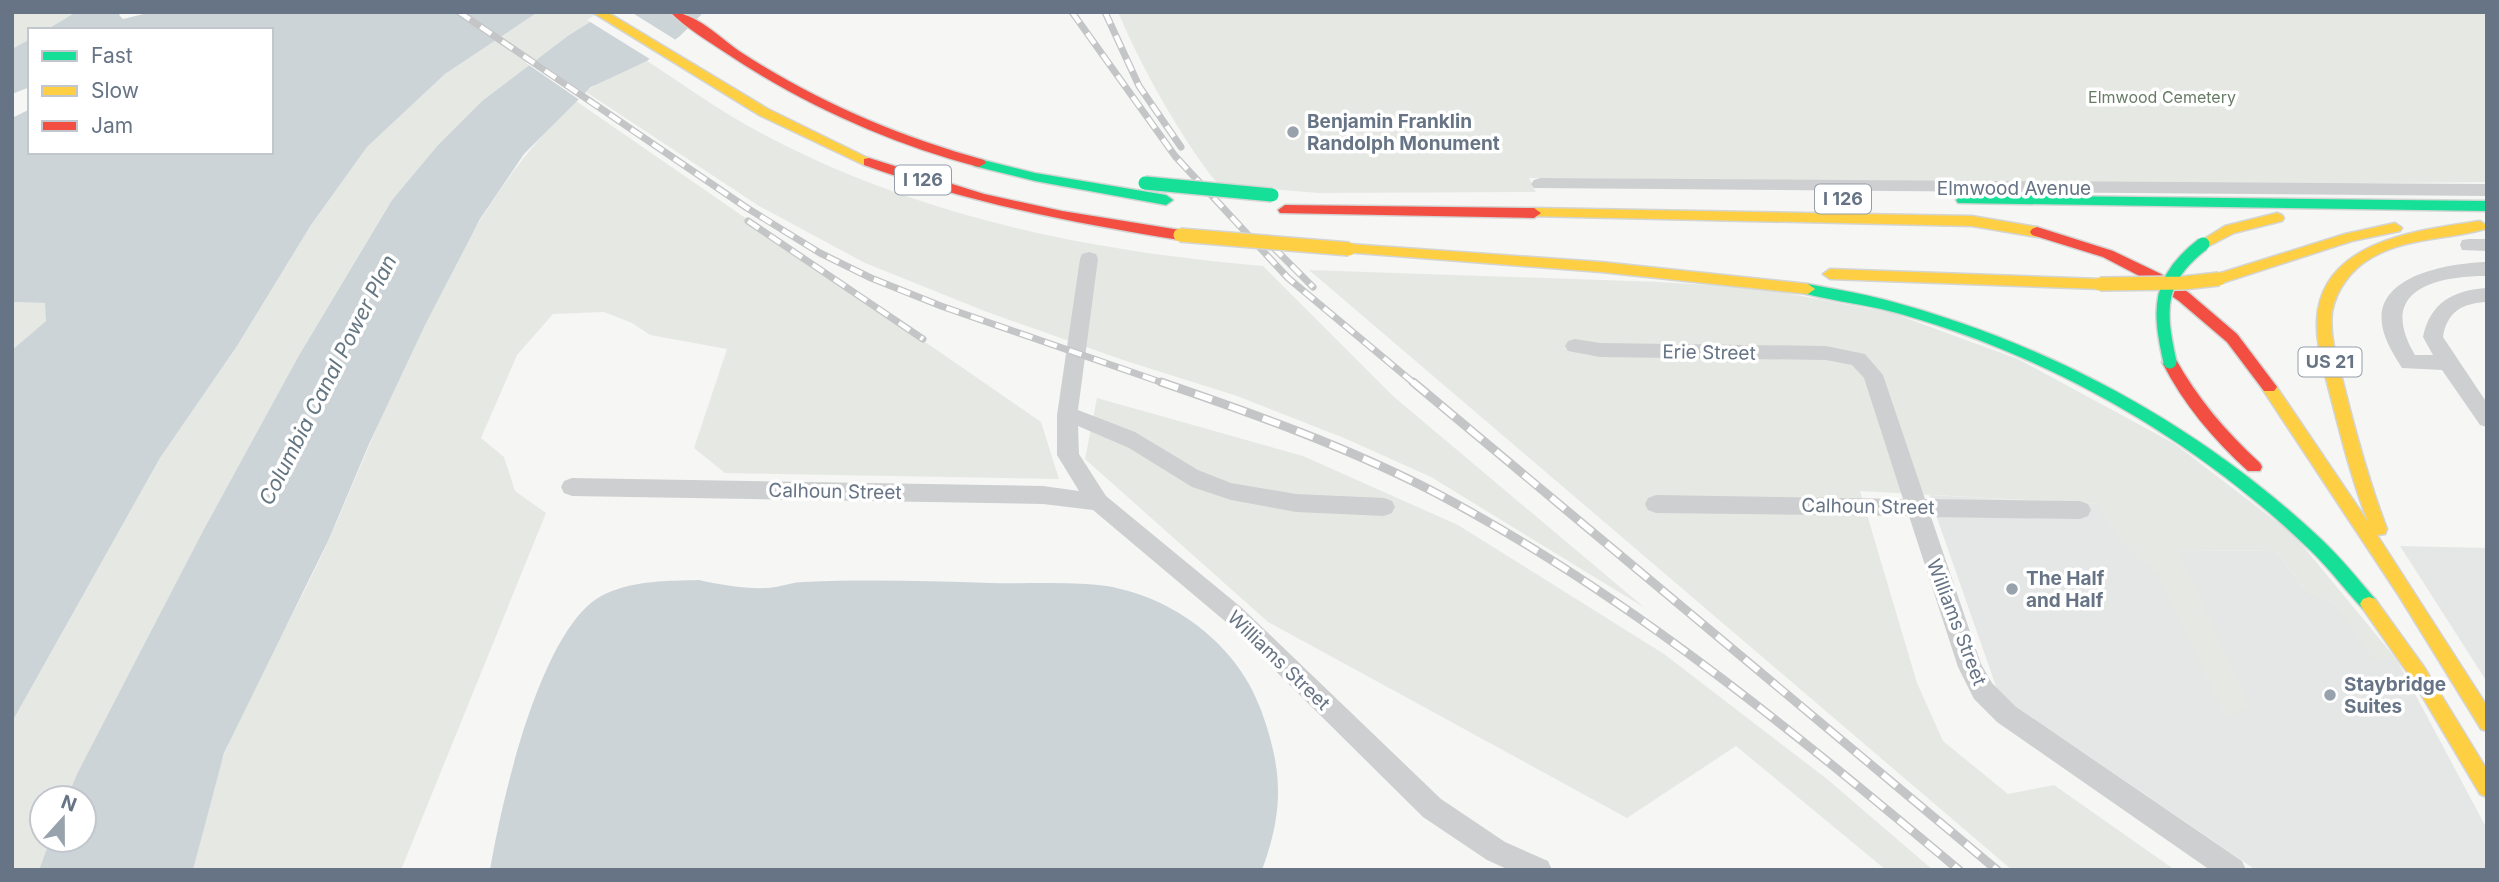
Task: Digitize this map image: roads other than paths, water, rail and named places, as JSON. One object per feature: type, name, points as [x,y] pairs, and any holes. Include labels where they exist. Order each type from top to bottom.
[{"type":"highway","name":"I 126","points":[[598,12],[788,125],[842,151],[912,177],[1034,210],[1180,235],[1591,265],[2100,284],[2183,283],[2219,279],[2352,235],[2408,227],[2483,226]]},
{"type":"highway","points":[[678,12],[814,102],[911,142],[1020,174],[1166,200],[1285,210],[1972,221],[2023,228],[2091,248],[2156,278],[2201,310],[2232,338],[2275,395],[2405,592]]},
{"type":"highway","name":"I 126","points":[[716,36],[825,90],[913,128],[1038,164],[1145,183],[1272,195],[1465,199],[1915,199],[2487,206]]},
{"type":"highway","points":[[2264,474],[2233,449],[2203,417],[2177,380],[2169,362],[2162,310],[2168,279],[2181,260],[2230,229],[2288,216],[2414,207]]},
{"type":"highway","name":"US 21","points":[[2483,226],[2412,237],[2366,255],[2350,266],[2331,293],[2325,311],[2325,341],[2342,413],[2371,509],[2405,592],[2487,723]]},
{"type":"highway","points":[[1591,265],[1770,283],[1863,299],[1905,309],[1953,326],[2052,367],[2179,438],[2281,515],[2351,582],[2424,680]]},
{"type":"highway","points":[[2386,599],[2424,680],[2487,788]]},
{"type":"street","name":"Elmwood Avenue","points":[[1540,184],[2487,190]]},
{"type":"street","name":"Williams Street","points":[[1089,259],[1067,415],[1068,455],[1098,502],[1234,615],[1432,808],[1496,851],[1539,870]]},
{"type":"street","points":[[2446,362],[2409,363],[2394,336],[2391,312],[2400,295],[2445,271],[2487,269]]},
{"type":"street","points":[[2487,295],[2473,295],[2449,303],[2439,313],[2433,337],[2446,362],[2487,419]]},
{"type":"street","name":"Erie Street","points":[[1575,346],[1600,350],[1843,355]]},
{"type":"street","name":"Williams Street","points":[[1843,355],[1858,359],[1873,375],[1970,667],[1983,691],[2006,714],[2233,870]]},
{"type":"street","points":[[1067,415],[1106,428],[1135,442],[1192,477],[1236,493],[1317,506],[1384,506]]},
{"type":"street","name":"Calhoun Street","points":[[572,487],[1043,495],[1098,502]]},
{"type":"street","name":"Calhoun Street","points":[[1656,504],[2080,510]]},
{"type":"water","points":[[76,12],[122,12],[119,15],[123,19],[152,12],[538,12],[445,74],[367,147],[311,225],[237,346],[160,458],[12,722],[12,350],[46,321],[45,303],[12,302],[12,118],[28,110],[28,154],[273,154],[273,28],[49,28]]},
{"type":"water","name":"Columbia Canal Power Plan","points":[[606,12],[704,12],[680,36],[647,61],[591,87],[524,154],[480,219],[425,325],[369,444],[329,539],[224,753],[193,870],[39,870],[45,854],[98,854],[98,784],[73,784],[78,772],[204,529],[298,357],[392,200],[438,145],[482,101],[569,35]]},
{"type":"water","points":[[28,40],[28,88],[12,94],[12,49]]},
{"type":"water","points":[[699,580],[759,588],[800,582],[851,581],[1086,584],[1114,587],[1167,606],[1214,640],[1234,661],[1261,710],[1274,752],[1278,790],[1274,828],[1262,870],[490,870],[514,761],[528,718],[543,677],[562,640],[582,611],[605,594],[628,586]]},
{"type":"railway","points":[[459,12],[747,208],[820,253],[871,278],[941,306],[1166,384]]},
{"type":"railway","points":[[1072,12],[1175,156],[1288,278],[1415,384]]},
{"type":"railway","points":[[1105,12],[1139,86],[1181,147]]},
{"type":"railway","points":[[748,221],[923,339]]},
{"type":"railway","points":[[1273,247],[1313,287]]},
{"type":"railway","points":[[1161,382],[1335,446],[1403,476],[1507,533],[1642,620],[1707,668],[1835,767],[1959,870]]},
{"type":"railway","points":[[1413,382],[1997,870]]},
{"type":"place","name":"Benjamin Franklin Randolph Monument","points":[[1293,132]]},
{"type":"place","name":"The Half and Half","points":[[2012,589]]},
{"type":"place","name":"Staybridge Suites","points":[[2330,695]]},
{"type":"park label","name":"Elmwood Cemetery","points":[[2162,97]]}]
